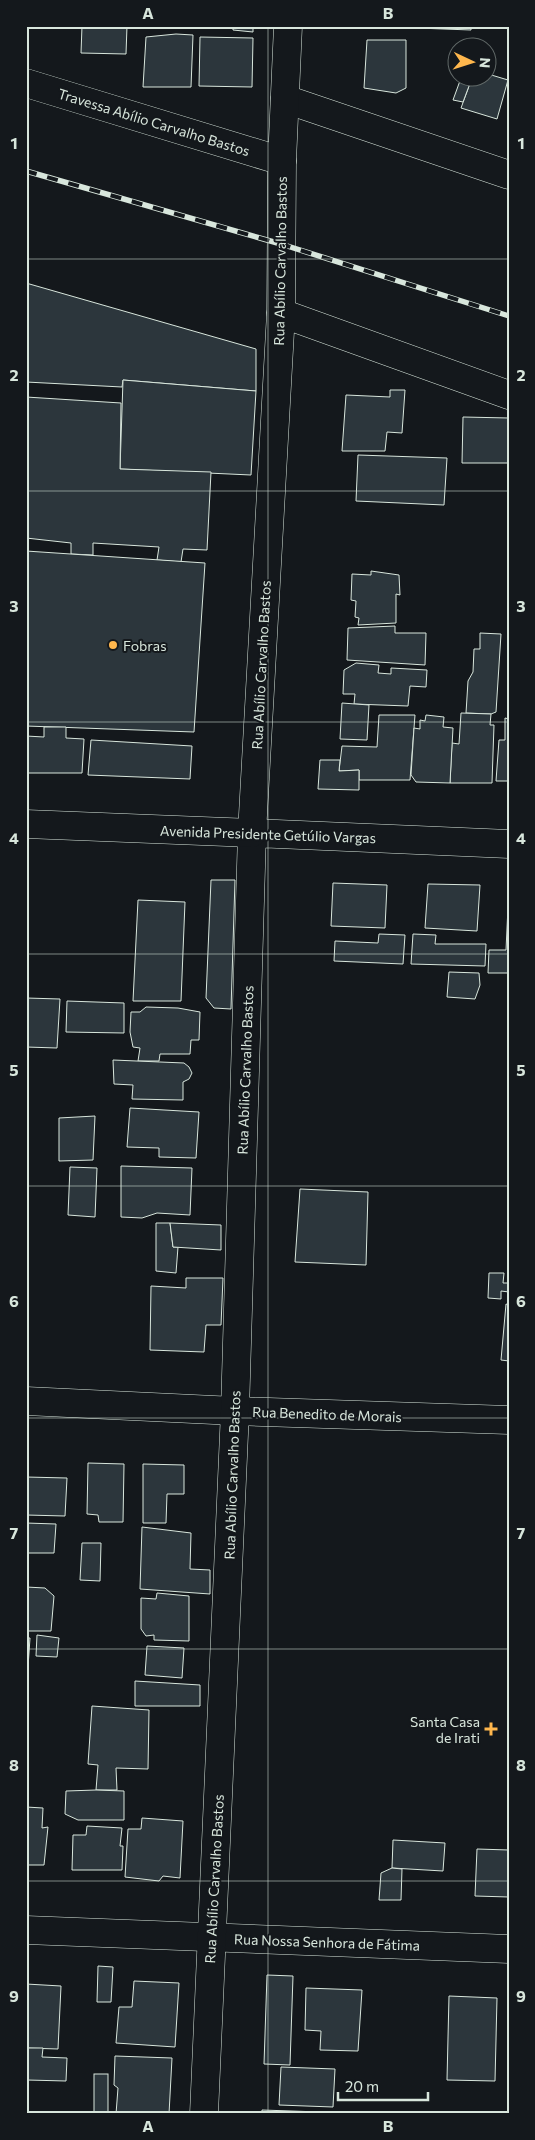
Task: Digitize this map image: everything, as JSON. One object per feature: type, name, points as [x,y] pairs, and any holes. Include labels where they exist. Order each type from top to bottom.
[{"type":"street","name":"Rua Abílio Carvalho Bastos","points":[[204,2114],[235,1412],[252,832],[281,313],[282,161],[288,26]]},
{"type":"street","name":"Travessa Abílio Carvalho Bastos","points":[[26,82],[282,161]]},
{"type":"street","points":[[285,99],[509,175]]},
{"type":"street","points":[[281,313],[509,395]]},
{"type":"street","name":"Avenida Presidente Getúlio Vargas","points":[[26,824],[509,844]]},
{"type":"street","name":"Rua Benedito de Morais","points":[[26,1401],[235,1412],[509,1420]]},
{"type":"street","name":"Rua Nossa Senhora de Fátima","points":[[26,1930],[509,1949]]},
{"type":"building","points":[[82,26],[127,26],[126,54],[81,53]]},
{"type":"building","points":[[233,26],[253,26],[253,32],[233,30]]},
{"type":"building","points":[[417,26],[471,26],[471,30],[417,28]]},
{"type":"building","points":[[176,34],[193,35],[191,87],[143,87],[146,37]]},
{"type":"building","points":[[200,37],[253,38],[252,87],[199,86]]},
{"type":"building","points":[[367,40],[406,40],[406,88],[396,93],[364,88]]},
{"type":"building","points":[[498,77],[508,80],[497,119],[461,108],[468,88],[498,88]]},
{"type":"building","points":[[457,88],[468,88],[463,102],[453,100]]},
{"type":"building","points":[[26,283],[256,349],[256,391],[123,380],[122,387],[26,382]]},
{"type":"building","points":[[123,380],[256,391],[251,475],[120,469]]},
{"type":"building","points":[[390,390],[405,390],[402,433],[387,432],[385,451],[342,451],[346,395],[390,397]]},
{"type":"building","points":[[26,397],[121,403],[120,469],[211,472],[207,550],[183,549],[181,562],[157,560],[159,547],[93,543],[93,555],[71,554],[71,543],[26,538]]},
{"type":"building","points":[[463,417],[509,418],[509,463],[462,463]]},
{"type":"building","points":[[358,455],[447,458],[444,505],[356,501]]},
{"type":"building","name":"Fobras","points":[[26,551],[205,563],[194,732],[26,726]]},
{"type":"building","points":[[371,571],[399,575],[400,595],[396,594],[396,623],[358,625],[359,618],[355,617],[356,601],[351,600],[352,574],[371,575]]},
{"type":"building","points":[[395,626],[395,633],[426,633],[425,665],[347,660],[348,628]]},
{"type":"building","points":[[480,633],[501,634],[496,712],[491,714],[466,713],[468,681],[473,672],[474,649],[480,649]]},
{"type":"building","points":[[356,663],[379,665],[378,673],[391,674],[391,668],[427,670],[426,687],[410,686],[408,706],[354,704],[355,694],[343,694],[344,670]]},
{"type":"building","points":[[342,703],[369,705],[367,740],[340,739]]},
{"type":"building","points":[[461,713],[491,714],[490,725],[494,725],[492,783],[450,783],[452,743],[459,744]]},
{"type":"building","points":[[379,715],[415,715],[410,780],[359,780],[359,770],[339,771],[342,746],[377,747]]},
{"type":"building","points":[[426,715],[444,717],[443,727],[453,728],[450,783],[416,782],[411,775],[414,728],[420,729],[420,720],[425,721]]},
{"type":"building","points":[[505,718],[509,719],[509,781],[496,781],[499,740],[505,740]]},
{"type":"building","points":[[44,727],[66,727],[66,738],[84,739],[82,773],[26,773],[26,736],[44,737]]},
{"type":"building","points":[[91,740],[192,746],[190,779],[88,775]]},
{"type":"building","points":[[320,760],[340,760],[339,771],[359,770],[359,790],[318,789]]},
{"type":"building","points":[[211,880],[235,880],[231,1009],[214,1008],[206,998]]},
{"type":"building","points":[[333,883],[387,885],[385,928],[331,926]]},
{"type":"building","points":[[428,884],[480,885],[477,931],[425,928]]},
{"type":"building","points":[[509,885],[509,973],[488,973],[489,950],[506,950]]},
{"type":"building","points":[[138,900],[185,902],[181,1001],[133,1001]]},
{"type":"building","points":[[379,934],[405,935],[403,964],[334,961],[335,941],[378,943]]},
{"type":"building","points":[[413,934],[436,935],[435,944],[486,944],[485,966],[411,964]]},
{"type":"building","points":[[449,972],[479,973],[480,985],[475,999],[447,997]]},
{"type":"building","points":[[26,998],[60,999],[57,1048],[26,1047]]},
{"type":"building","points":[[67,1001],[124,1003],[124,1033],[66,1032]]},
{"type":"building","points":[[146,1007],[178,1008],[200,1012],[199,1040],[191,1040],[190,1054],[160,1054],[159,1061],[138,1061],[140,1048],[133,1047],[130,1032],[131,1012],[140,1012]]},
{"type":"building","points":[[113,1060],[184,1063],[192,1073],[189,1079],[183,1082],[183,1100],[132,1099],[133,1085],[114,1084]]},
{"type":"building","points":[[130,1108],[199,1112],[196,1158],[159,1157],[159,1148],[127,1147]]},
{"type":"building","points":[[95,1116],[93,1160],[59,1161],[59,1118]]},
{"type":"building","points":[[121,1166],[192,1168],[190,1215],[157,1213],[142,1218],[121,1217]]},
{"type":"building","points":[[70,1167],[97,1168],[95,1217],[68,1215]]},
{"type":"building","points":[[300,1189],[368,1192],[366,1265],[295,1262]]},
{"type":"building","points":[[156,1223],[170,1223],[173,1247],[178,1247],[176,1273],[156,1271]]},
{"type":"building","points":[[170,1223],[221,1225],[221,1250],[173,1247]]},
{"type":"building","points":[[489,1273],[504,1273],[503,1283],[509,1283],[509,1292],[501,1291],[501,1299],[488,1298]]},
{"type":"building","points":[[186,1278],[223,1278],[221,1325],[206,1325],[204,1352],[150,1350],[151,1286],[186,1288]]},
{"type":"building","points":[[506,1304],[509,1305],[509,1361],[501,1360]]},
{"type":"building","points":[[88,1463],[124,1464],[123,1522],[99,1522],[98,1515],[87,1514]]},
{"type":"building","points":[[143,1464],[184,1465],[184,1494],[167,1494],[166,1523],[143,1523]]},
{"type":"building","points":[[26,1477],[67,1478],[65,1516],[26,1515]]},
{"type":"building","points":[[26,1523],[56,1524],[54,1553],[26,1553]]},
{"type":"building","points":[[142,1527],[191,1533],[190,1569],[210,1570],[210,1594],[140,1589]]},
{"type":"building","points":[[82,1543],[101,1543],[100,1581],[80,1580]]},
{"type":"building","points":[[26,1587],[45,1588],[54,1596],[51,1631],[26,1631]]},
{"type":"building","points":[[157,1593],[189,1596],[189,1641],[154,1640],[154,1635],[146,1636],[141,1629],[141,1598],[156,1599]]},
{"type":"building","points":[[37,1635],[59,1638],[57,1657],[36,1656]]},
{"type":"building","points":[[26,1638],[30,1638],[28,1667],[26,1667]]},
{"type":"building","points":[[147,1646],[184,1648],[182,1678],[145,1675]]},
{"type":"building","points":[[135,1681],[200,1685],[200,1706],[135,1706]]},
{"type":"building","points":[[92,1706],[149,1710],[148,1769],[116,1768],[117,1790],[96,1790],[98,1765],[88,1764]]},
{"type":"building","points":[[66,1791],[124,1791],[124,1820],[78,1820],[65,1814]]},
{"type":"building","points":[[26,1807],[43,1808],[42,1828],[48,1827],[44,1865],[26,1865]]},
{"type":"building","points":[[142,1818],[183,1821],[180,1878],[163,1876],[159,1881],[125,1877],[128,1829],[141,1829]]},
{"type":"building","points":[[87,1826],[122,1828],[120,1846],[123,1846],[122,1870],[72,1870],[73,1835],[86,1835]]},
{"type":"building","points":[[393,1840],[445,1843],[443,1871],[392,1868]]},
{"type":"building","points":[[477,1849],[509,1850],[509,1897],[475,1896]]},
{"type":"building","points":[[392,1868],[402,1869],[401,1900],[379,1900],[381,1873]]},
{"type":"building","points":[[98,1966],[113,1967],[111,2002],[97,2002]]},
{"type":"building","points":[[267,1975],[293,1976],[290,2065],[264,2064]]},
{"type":"building","points":[[134,1981],[179,1983],[175,2047],[116,2043],[119,2007],[132,2007]]},
{"type":"building","points":[[26,1984],[61,1986],[58,2049],[26,2048]]},
{"type":"building","points":[[306,1988],[362,1990],[358,2051],[320,2050],[321,2031],[305,2030]]},
{"type":"building","points":[[449,1996],[497,1998],[495,2081],[447,2080]]},
{"type":"building","points":[[26,2048],[43,2048],[42,2057],[67,2058],[66,2081],[27,2080],[26,2096]]},
{"type":"building","points":[[115,2056],[172,2058],[169,2114],[116,2114],[118,2088],[114,2085]]},
{"type":"building","points":[[281,2067],[335,2069],[333,2107],[279,2105]]},
{"type":"building","points":[[94,2074],[108,2074],[108,2114],[94,2114]]},
{"type":"building","points":[[262,2110],[320,2112],[320,2114],[262,2114]]},
{"type":"railway","points":[[26,171],[281,244],[509,316]]},
{"type":"place","name":"Fobras","points":[[113,645]]},
{"type":"place","name":"Santa Casa de Irati","points":[[491,1729]]}]
